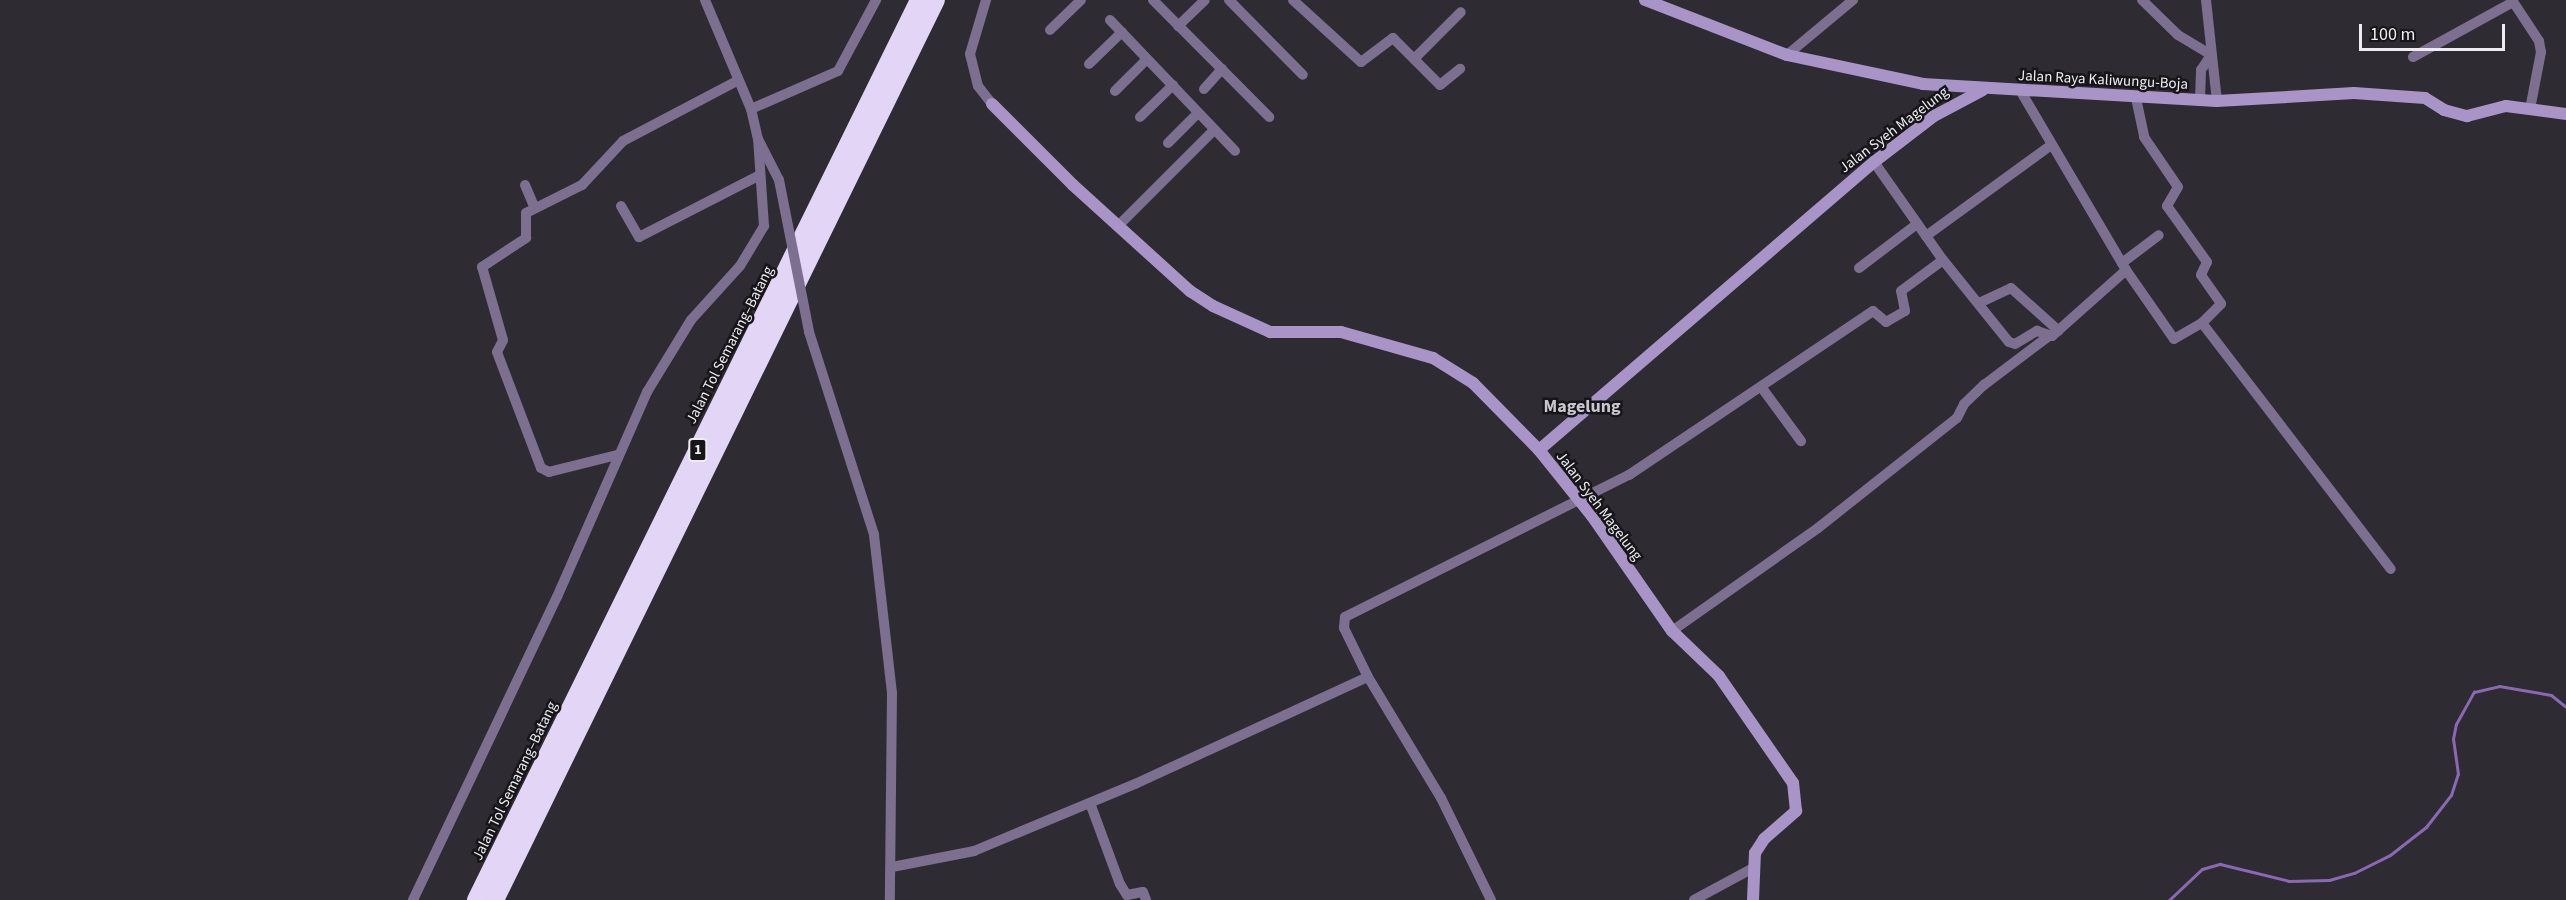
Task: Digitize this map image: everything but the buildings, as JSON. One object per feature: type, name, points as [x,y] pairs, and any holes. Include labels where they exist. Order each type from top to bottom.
[{"type":"highway","name":"Jalan Tol Semarang–Batang","points":[[476,900],[919,0]]},
{"type":"highway","name":"1","points":[[495,900],[936,0]]},
{"type":"street","points":[[413,900],[557,597],[617,455],[657,373],[691,320],[740,266],[764,226],[765,206],[758,139],[751,109],[737,81],[705,0]]},
{"type":"street","points":[[751,109],[838,71],[876,0]]},
{"type":"street","points":[[986,0],[970,54],[978,86],[992,104],[1190,291],[1218,309],[1270,332],[1325,331],[1367,337],[1416,351],[1449,366],[1492,401],[1539,450]]},
{"type":"street","points":[[1050,30],[1081,0]]},
{"type":"street","points":[[1153,0],[1269,117]]},
{"type":"street","points":[[1229,0],[1303,75]]},
{"type":"street","points":[[1293,0],[1361,62],[1393,38],[1440,85],[1460,69]]},
{"type":"street","name":"Jalan Raya Kaliwungu-Boja","points":[[1645,0],[1787,55],[1923,84],[1983,90],[2217,101],[2354,93],[2425,98],[2444,110],[2467,116],[2506,106],[2566,114]]},
{"type":"street","points":[[1787,55],[1852,0]]},
{"type":"street","points":[[2143,0],[2178,35],[2210,56]]},
{"type":"street","points":[[2206,0],[2210,56],[2216,70],[2217,101]]},
{"type":"street","points":[[2414,57],[2513,1],[2539,41],[2541,52],[2530,109]]},
{"type":"street","points":[[1178,26],[1198,2]]},
{"type":"street","points":[[1414,59],[1461,12]]},
{"type":"street","points":[[1110,20],[1235,151]]},
{"type":"street","points":[[1089,64],[1122,32]]},
{"type":"street","points":[[2199,100],[2201,70],[2210,56]]},
{"type":"street","points":[[1115,91],[1148,59]]},
{"type":"street","points":[[1204,89],[1222,69]]},
{"type":"street","points":[[617,455],[544,471],[497,352],[503,339],[482,267],[525,239],[525,215],[586,182],[623,141],[737,81]]},
{"type":"street","points":[[1140,117],[1173,85]]},
{"type":"street","name":"Jalan Syeh Magelung","points":[[1753,900],[1753,868],[1759,844],[1796,811],[1795,788],[1719,676],[1672,631],[1578,498],[1539,450],[1874,162],[1934,116],[1983,90]]},
{"type":"street","points":[[2021,92],[2050,147],[2124,267],[2174,339],[2202,323],[2222,304],[2201,275],[2207,262],[2167,206],[2178,187],[2144,137],[2136,98]]},
{"type":"street","points":[[1168,143],[1198,113]]},
{"type":"street","points":[[1119,225],[1214,130]]},
{"type":"street","points":[[758,139],[779,180],[809,332],[874,535],[890,667],[892,867],[890,900]]},
{"type":"street","points":[[1926,236],[2050,147]]},
{"type":"street","points":[[1874,162],[1943,260],[2012,344],[2037,331],[2054,334]]},
{"type":"street","points":[[621,206],[639,237],[760,175]]},
{"type":"street","points":[[525,184],[536,208]]},
{"type":"street","points":[[1858,268],[1917,224]]},
{"type":"street","points":[[1672,631],[1818,528],[1957,418],[1964,404],[1984,385],[2054,334],[2159,236]]},
{"type":"street","points":[[1491,900],[1441,798],[1368,676],[1344,628],[1348,614],[1578,498],[1629,475],[1762,388],[1873,311],[1886,322],[1906,311],[1901,291],[1943,260]]},
{"type":"street","points":[[1979,303],[2011,288],[2054,334]]},
{"type":"street","points":[[2202,323],[2391,569]]},
{"type":"street","points":[[1762,388],[1802,441]]},
{"type":"street","points":[[892,867],[974,851],[1090,803],[1368,676]]},
{"type":"street","points":[[1090,803],[1120,884],[1127,895],[1143,892],[1146,900]]},
{"type":"street","points":[[1694,900],[1753,868]]},
{"type":"waterway","points":[[2169,900],[2202,869],[2220,864],[2289,881],[2329,880],[2354,873],[2390,855],[2426,827],[2451,795],[2458,774],[2453,739],[2456,724],[2474,692],[2499,686],[2551,695],[2566,707]]},
{"type":"district","name":"Magelung","points":[[1582,407]]}]
